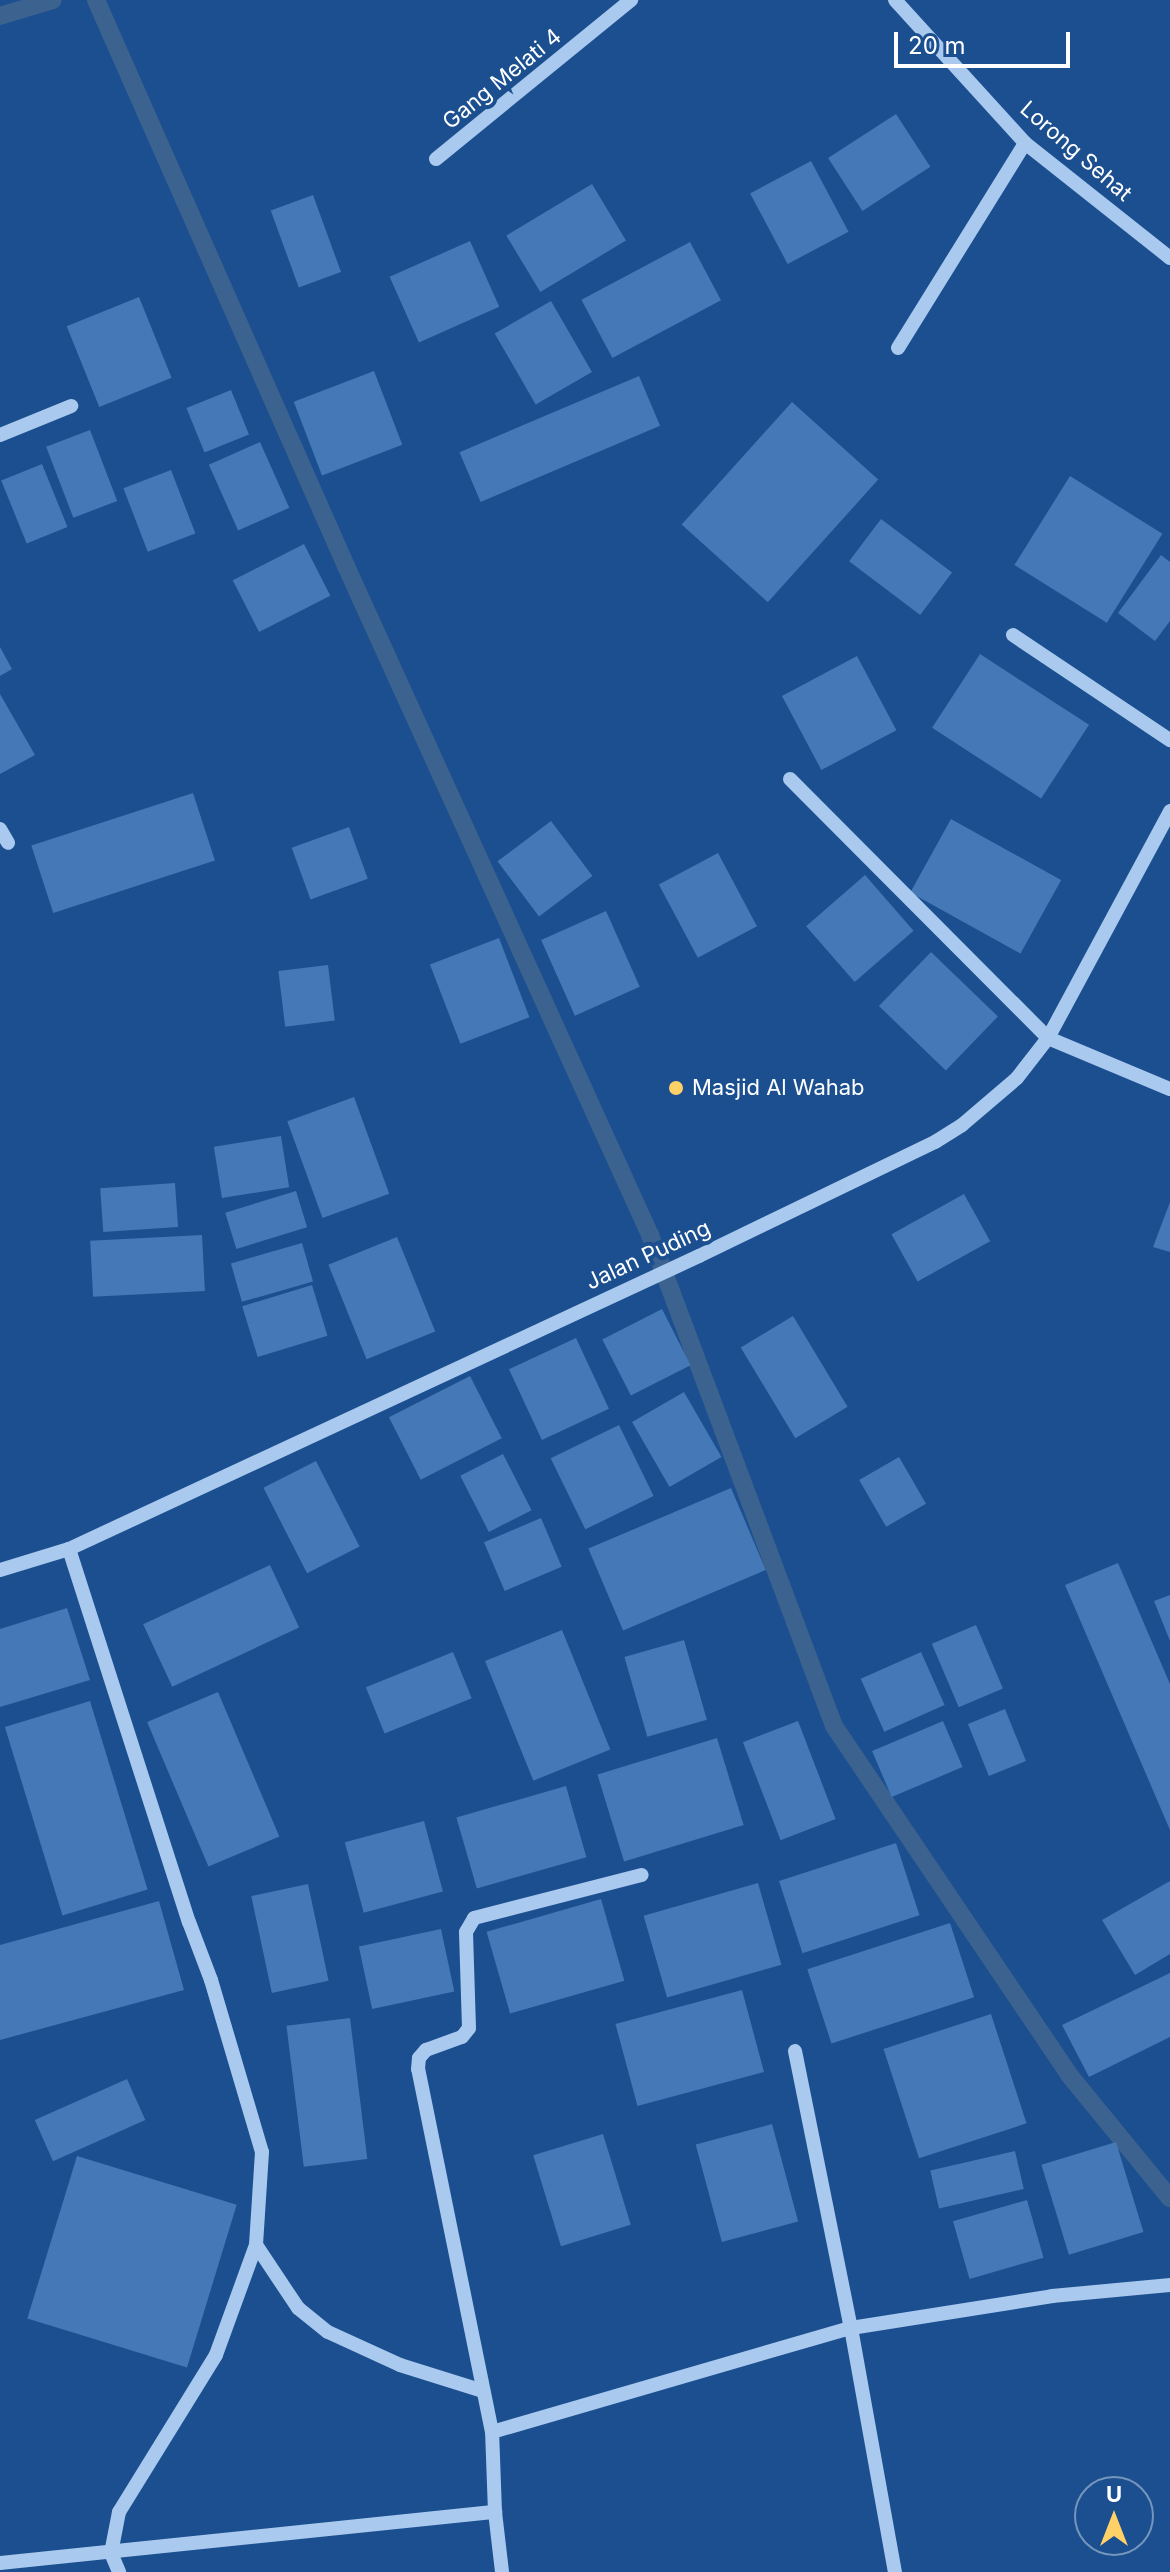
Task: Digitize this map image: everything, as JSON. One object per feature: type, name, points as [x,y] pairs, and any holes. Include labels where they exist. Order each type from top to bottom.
[{"type":"street","name":"Gang Melati 4","points":[[436,159],[631,0]]},
{"type":"street","name":"Lorong Sehat","points":[[902,2],[1025,143],[1170,258]]},
{"type":"street","points":[[898,348],[1025,143]]},
{"type":"street","points":[[0,435],[71,406]]},
{"type":"street","points":[[1013,635],[1170,740]]},
{"type":"street","points":[[790,779],[1048,1038],[1170,1089]]},
{"type":"street","name":"Jalan Puding","points":[[0,1570],[69,1549],[699,1256],[935,1142],[988,1105],[1017,1078],[1048,1038],[1170,811]]},
{"type":"street","points":[[0,829],[8,843]]},
{"type":"street","points":[[69,1549],[189,1922],[211,1980],[262,2152],[256,2245],[216,2355],[119,2512],[111,2553],[119,2572]]},
{"type":"street","points":[[502,2572],[495,2512],[492,2432],[418,2069],[419,2058],[426,2050],[462,2037],[469,2028],[466,1932],[474,1918],[642,1875]]},
{"type":"street","points":[[795,2051],[851,2328],[895,2572]]},
{"type":"street","points":[[256,2245],[298,2308],[328,2332],[400,2365],[483,2391]]},
{"type":"street","points":[[492,2432],[851,2328],[1052,2296],[1170,2285]]},
{"type":"street","points":[[0,2563],[495,2512]]},
{"type":"building","points":[[896,114],[930,167],[862,211],[828,158]]},
{"type":"building","points":[[811,161],[849,232],[788,264],[750,193]]},
{"type":"building","points":[[592,184],[626,241],[540,292],[506,236]]},
{"type":"building","points":[[313,195],[341,272],[299,287],[271,210]]},
{"type":"building","points":[[470,241],[499,307],[419,343],[390,277]]},
{"type":"building","points":[[690,242],[721,300],[612,358],[581,300]]},
{"type":"building","points":[[139,297],[172,378],[99,407],[67,326]]},
{"type":"building","points":[[551,301],[592,372],[536,405],[495,334]]},
{"type":"building","points":[[374,371],[402,445],[322,476],[294,402]]},
{"type":"building","points":[[639,376],[660,426],[481,502],[460,452]]},
{"type":"building","points":[[231,390],[249,435],[204,452],[186,408]]},
{"type":"building","points":[[792,402],[878,480],[768,602],[682,525]]},
{"type":"building","points":[[90,430],[117,501],[73,518],[46,447]]},
{"type":"building","points":[[260,442],[289,508],[238,531],[209,465]]},
{"type":"building","points":[[42,464],[67,527],[27,544],[1,480]]},
{"type":"building","points":[[171,470],[195,533],[148,552],[123,488]]},
{"type":"building","points":[[1070,476],[1162,534],[1107,623],[1014,565]]},
{"type":"building","points":[[881,519],[952,573],[920,615],[849,561]]},
{"type":"building","points":[[304,544],[330,596],[259,632],[233,580]]},
{"type":"building","points":[[1161,555],[1170,562],[1170,621],[1155,641],[1118,613]]},
{"type":"building","points":[[0,647],[12,669],[0,676]]},
{"type":"building","points":[[980,654],[1089,725],[1041,799],[932,728]]},
{"type":"building","points":[[857,656],[896,730],[821,770],[782,696]]},
{"type":"building","points":[[0,694],[35,755],[0,774]]},
{"type":"building","points":[[193,793],[215,861],[53,913],[31,846]]},
{"type":"building","points":[[951,819],[1061,880],[1020,954],[910,892]]},
{"type":"building","points":[[551,821],[593,876],[539,916],[497,861]]},
{"type":"building","points":[[349,827],[368,879],[310,900],[292,848]]},
{"type":"building","points":[[718,853],[757,926],[698,958],[659,884]]},
{"type":"building","points":[[865,875],[914,931],[855,982],[806,926]]},
{"type":"building","points":[[606,911],[640,987],[575,1016],[541,940]]},
{"type":"building","points":[[499,938],[529,1017],[460,1044],[430,965]]},
{"type":"building","points":[[931,952],[998,1017],[946,1071],[879,1006]]},
{"type":"building","points":[[328,965],[335,1021],[285,1027],[278,971]]},
{"type":"building","points":[[354,1097],[389,1194],[323,1218],[287,1121]]},
{"type":"building","points":[[281,1136],[289,1187],[222,1198],[214,1147]]},
{"type":"building","points":[[175,1183],[178,1227],[103,1232],[100,1188]]},
{"type":"building","points":[[296,1191],[307,1227],[236,1249],[225,1213]]},
{"type":"building","points":[[964,1194],[990,1241],[918,1281],[891,1234]]},
{"type":"building","points":[[1170,1202],[1170,1252],[1153,1247]]},
{"type":"building","points":[[202,1235],[205,1291],[93,1297],[90,1241]]},
{"type":"building","points":[[397,1237],[435,1332],[367,1359],[328,1265]]},
{"type":"building","points":[[302,1243],[313,1281],[242,1302],[231,1263]]},
{"type":"building","points":[[312,1285],[327,1336],[258,1357],[242,1306]]},
{"type":"building","points":[[662,1309],[691,1365],[631,1396],[602,1339]]},
{"type":"building","points":[[793,1316],[848,1407],[795,1438],[741,1347]]},
{"type":"building","points":[[576,1338],[609,1409],[542,1440],[509,1369]]},
{"type":"building","points":[[470,1376],[502,1438],[421,1480],[389,1417]]},
{"type":"building","points":[[684,1392],[722,1457],[670,1487],[632,1422]]},
{"type":"building","points":[[619,1425],[654,1496],[585,1529],[551,1458]]},
{"type":"building","points":[[503,1454],[532,1510],[489,1532],[460,1476]]},
{"type":"building","points":[[899,1457],[926,1504],[886,1527],[859,1480]]},
{"type":"building","points":[[316,1461],[360,1547],[307,1573],[263,1488]]},
{"type":"building","points":[[731,1488],[766,1570],[623,1630],[588,1549]]},
{"type":"building","points":[[541,1518],[562,1567],[505,1591],[484,1542]]},
{"type":"building","points":[[1118,1563],[1170,1684],[1170,1830],[1065,1585]]},
{"type":"building","points":[[270,1565],[299,1628],[172,1687],[143,1624]]},
{"type":"building","points":[[1170,1595],[1170,1641],[1154,1601]]},
{"type":"building","points":[[67,1608],[90,1680],[0,1707],[0,1629]]},
{"type":"building","points":[[976,1625],[1003,1689],[959,1707],[932,1644]]},
{"type":"building","points":[[562,1630],[610,1750],[533,1781],[485,1661]]},
{"type":"building","points":[[684,1640],[707,1720],[647,1737],[624,1657]]},
{"type":"building","points":[[453,1652],[472,1698],[385,1734],[366,1687]]},
{"type":"building","points":[[921,1652],[945,1705],[884,1732],[861,1679]]},
{"type":"building","points":[[218,1692],[279,1837],[208,1867],[147,1722]]},
{"type":"building","points":[[90,1701],[148,1889],[62,1915],[5,1727]]},
{"type":"building","points":[[1005,1709],[1026,1761],[989,1776],[968,1724]]},
{"type":"building","points":[[798,1721],[836,1819],[781,1840],[743,1742]]},
{"type":"building","points":[[943,1721],[963,1767],[892,1797],[872,1751]]},
{"type":"building","points":[[717,1738],[744,1825],[624,1862],[597,1775]]},
{"type":"building","points":[[566,1786],[586,1857],[477,1889],[456,1817]]},
{"type":"building","points":[[424,1821],[443,1892],[364,1913],[345,1842]]},
{"type":"building","points":[[896,1843],[919,1915],[803,1953],[779,1881]]},
{"type":"building","points":[[1170,1881],[1170,1954],[1135,1975],[1102,1920]]},
{"type":"building","points":[[758,1883],[781,1965],[667,1998],[644,1916]]},
{"type":"building","points":[[308,1884],[329,1981],[272,1993],[251,1896]]},
{"type":"building","points":[[601,1899],[624,1981],[510,2014],[487,1932]]},
{"type":"building","points":[[159,1901],[184,1990],[0,2040],[0,1945]]},
{"type":"building","points":[[950,1923],[974,1997],[831,2044],[807,1969]]},
{"type":"building","points":[[441,1929],[454,1992],[372,2009],[359,1946]]},
{"type":"building","points":[[1170,1973],[1170,2037],[1089,2077],[1062,2025]]},
{"type":"building","points":[[742,1990],[764,2072],[637,2106],[615,2024]]},
{"type":"building","points":[[991,2014],[1027,2123],[919,2158],[884,2049]]},
{"type":"building","points":[[350,2018],[367,2159],[304,2167],[286,2026]]},
{"type":"building","points":[[127,2079],[145,2120],[53,2161],[35,2120]]},
{"type":"building","points":[[772,2124],[798,2222],[722,2242],[696,2144]]},
{"type":"building","points":[[603,2134],[631,2225],[561,2246],[533,2155]]},
{"type":"building","points":[[1116,2142],[1143,2232],[1069,2255],[1041,2165]]},
{"type":"building","points":[[1015,2151],[1024,2189],[939,2209],[930,2171]]},
{"type":"building","points":[[77,2156],[237,2205],[187,2367],[27,2319]]},
{"type":"building","points":[[1027,2200],[1044,2258],[970,2279],[953,2221]]},
{"type":"waterway","points":[[0,16],[53,0]]},
{"type":"waterway","points":[[96,0],[346,566],[650,1235],[834,1726],[1070,2076],[1170,2198]]},
{"type":"place","name":"Masjid Al Wahab","points":[[676,1088]]}]
